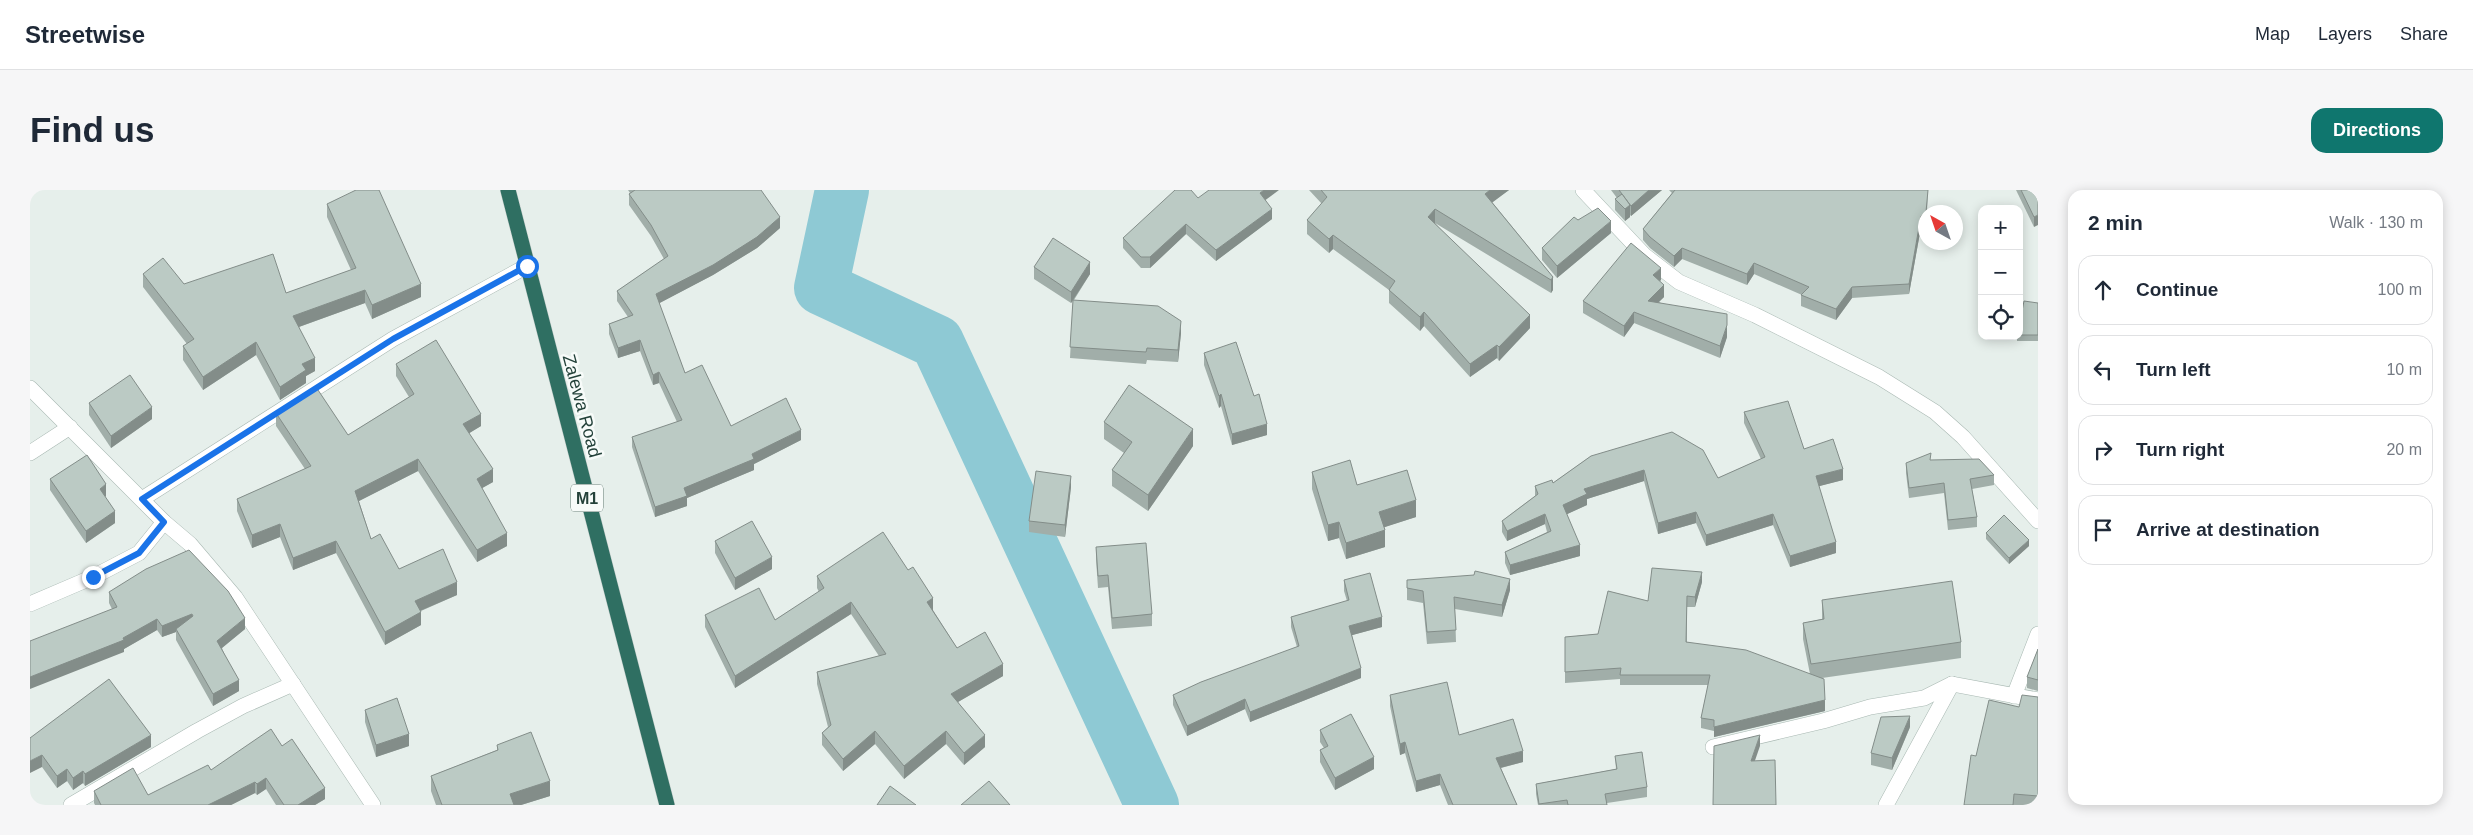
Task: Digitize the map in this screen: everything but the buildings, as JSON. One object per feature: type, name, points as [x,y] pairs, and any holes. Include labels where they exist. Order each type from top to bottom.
[{"type":"highway","name":"Zalewa Road","points":[[508,190],[667,805]]},
{"type":"street","points":[[1583,190],[1644,255],[1679,282],[1755,315],[1880,377],[1935,412],[1963,437],[2038,521]]},
{"type":"street","points":[[142,499],[393,339],[527,266]]},
{"type":"street","points":[[30,388],[164,522],[190,544],[236,597],[370,804]]},
{"type":"street","points":[[30,453],[70,427]]},
{"type":"street","points":[[30,604],[93,577],[139,553],[164,522]]},
{"type":"street","points":[[2014,696],[2038,634]]},
{"type":"street","points":[[71,805],[196,730],[243,706],[293,684]]},
{"type":"street","points":[[1886,805],[1952,684]]},
{"type":"street","points":[[1713,747],[1823,722],[1870,707],[1924,698],[1952,684],[2038,700]]},
{"type":"waterway","points":[[842,190],[821,288],[937,342],[1152,805]]},
{"type":"route","points":[[93,577],[139,553],[164,522],[142,499],[393,339],[527,266]]}]
